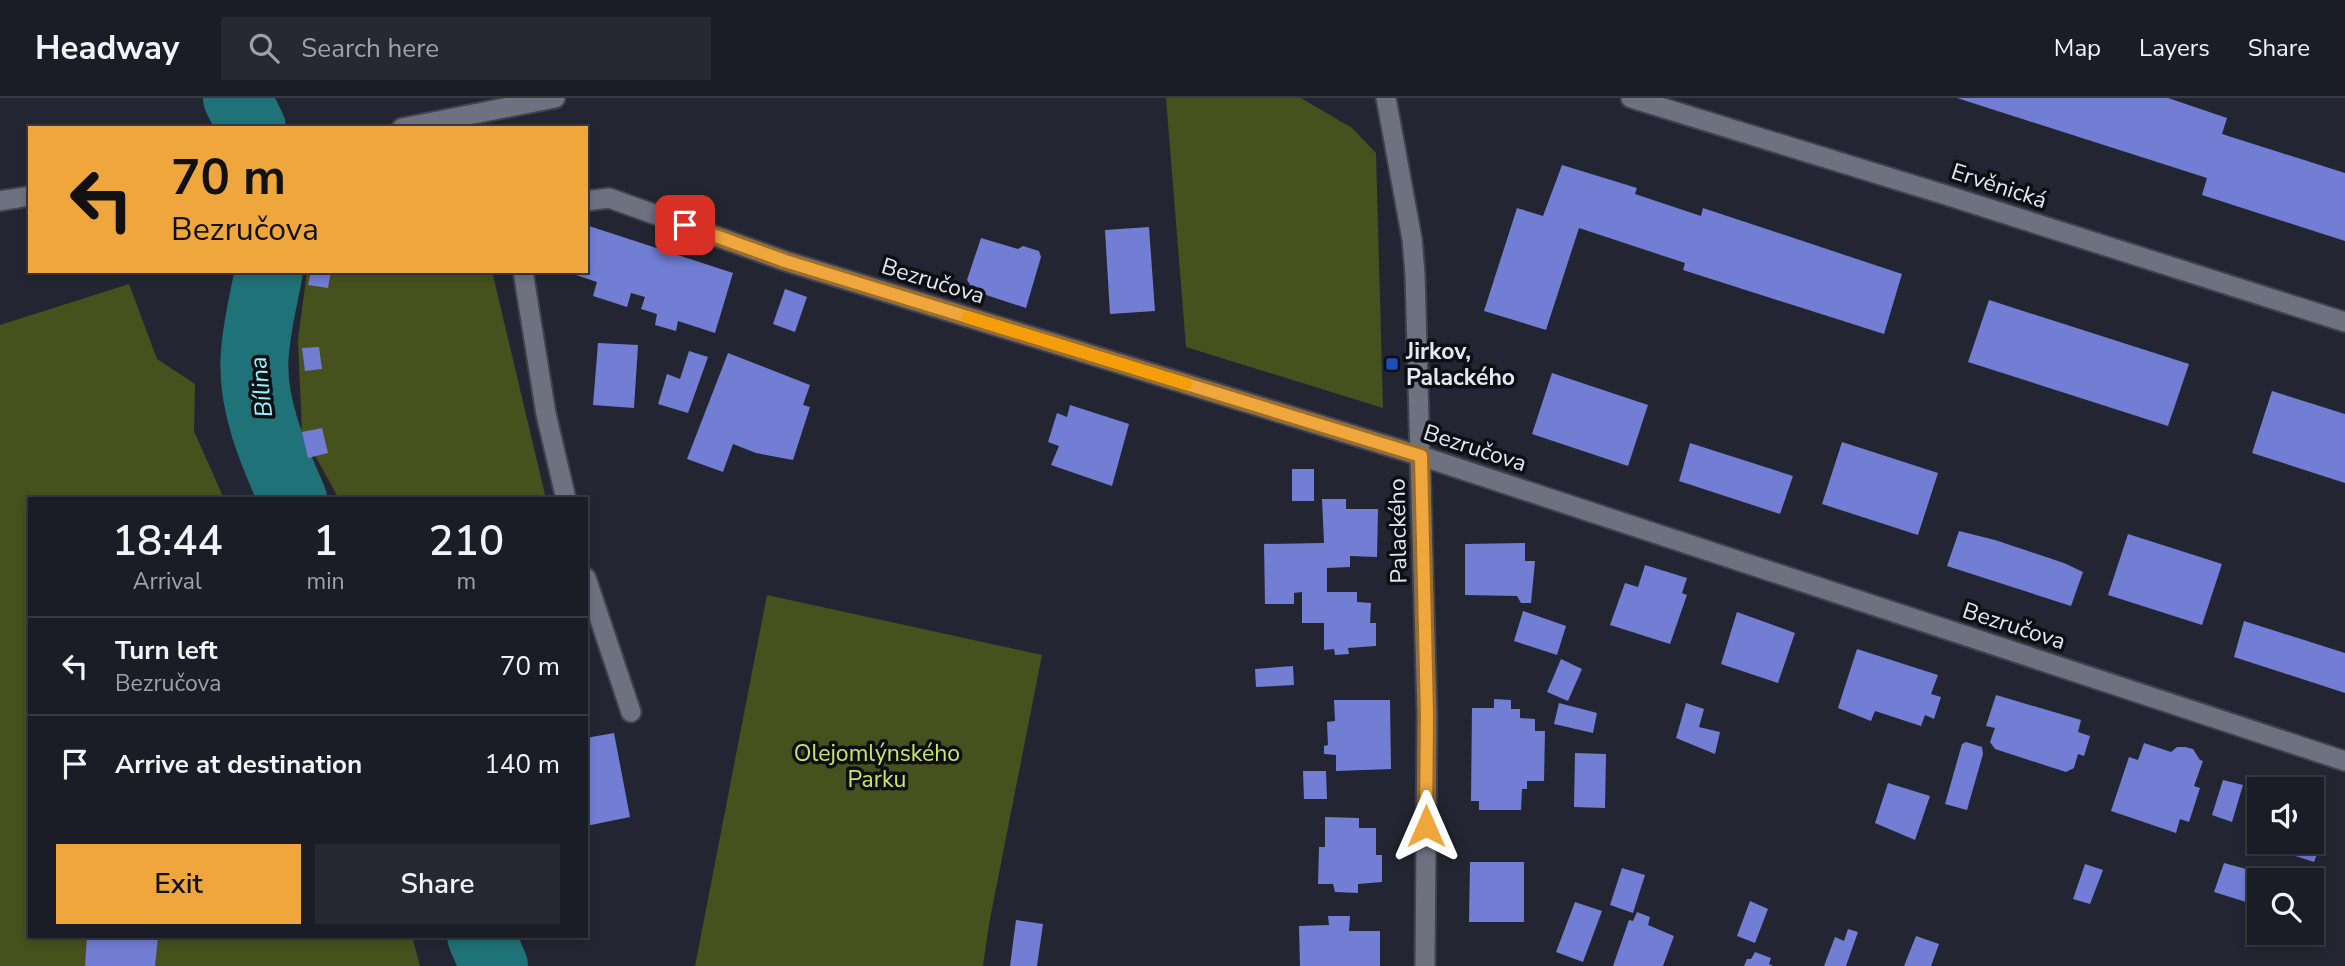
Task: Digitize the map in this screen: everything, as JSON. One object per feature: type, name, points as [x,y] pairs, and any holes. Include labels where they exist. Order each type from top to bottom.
[{"type":"street","points":[[412,126],[555,98]]},
{"type":"street","name":"Palackého","points":[[1386,98],[1412,239],[1421,456],[1427,715],[1427,965]]},
{"type":"street","name":"Ervěnická","points":[[1635,98],[2345,322]]},
{"type":"street","points":[[0,201],[28,196]]},
{"type":"street","name":"Bezručova","points":[[588,201],[609,198],[785,261],[1421,456],[2345,761]]},
{"type":"street","points":[[523,273],[546,414],[566,497]]},
{"type":"street","points":[[588,584],[631,712]]},
{"type":"green space","points":[[1166,98],[1301,98],[1352,128],[1376,153],[1383,408],[1186,347]]},
{"type":"green space","points":[[307,273],[492,273],[546,497],[338,497],[302,432],[298,340]]},
{"type":"green space","points":[[129,284],[157,359],[195,384],[194,431],[223,497],[28,497],[28,938],[413,938],[420,966],[0,966],[0,325]]},
{"type":"green space","name":"Olejomlýnského Parku","points":[[767,595],[1042,655],[983,966],[695,966]]},
{"type":"building","points":[[1957,98],[2168,98],[2227,118],[2222,134],[2345,173],[2345,241],[2202,195],[2207,178]]},
{"type":"building","points":[[1562,165],[1637,188],[1635,194],[1701,216],[1703,208],[1902,274],[1884,334],[1683,270],[1685,263],[1579,228],[1546,330],[1484,311],[1517,208],[1543,216]]},
{"type":"building","points":[[589,226],[733,273],[715,333],[678,321],[676,331],[655,325],[657,314],[641,309],[645,297],[631,293],[627,307],[593,296],[597,282],[573,274],[588,273]]},
{"type":"building","points":[[1149,227],[1155,311],[1110,314],[1105,230]]},
{"type":"building","points":[[981,238],[1018,249],[1023,246],[1039,251],[1041,257],[1026,308],[974,291],[967,280]]},
{"type":"building","points":[[311,273],[331,273],[328,288],[308,285]]},
{"type":"building","points":[[785,289],[807,297],[795,332],[773,324]]},
{"type":"building","points":[[1989,300],[2189,364],[2168,426],[1968,362]]},
{"type":"building","points":[[598,343],[638,345],[634,408],[593,405]]},
{"type":"building","points":[[319,347],[322,369],[305,371],[302,348]]},
{"type":"building","points":[[689,351],[708,357],[688,413],[658,404],[667,374],[680,379]]},
{"type":"building","points":[[728,353],[810,385],[803,405],[810,407],[793,460],[756,453],[733,444],[723,472],[687,459]]},
{"type":"building","points":[[1552,373],[1648,405],[1628,466],[1532,434]]},
{"type":"building","points":[[2272,391],[2345,414],[2345,483],[2252,453]]},
{"type":"building","points":[[1070,405],[1129,424],[1112,486],[1051,465],[1059,446],[1048,442],[1057,413],[1067,417]]},
{"type":"building","points":[[322,428],[328,453],[308,458],[302,432]]},
{"type":"building","points":[[1842,442],[1938,473],[1918,535],[1822,504]]},
{"type":"building","points":[[1690,443],[1793,476],[1780,514],[1679,481]]},
{"type":"building","points":[[1292,469],[1314,469],[1314,501],[1292,501]]},
{"type":"building","points":[[1322,499],[1346,499],[1346,509],[1378,509],[1377,557],[1350,556],[1350,567],[1327,568],[1327,592],[1357,592],[1357,602],[1371,603],[1370,623],[1376,623],[1376,646],[1348,648],[1349,654],[1335,655],[1334,649],[1324,650],[1324,623],[1302,623],[1302,592],[1294,593],[1294,604],[1265,604],[1264,544],[1324,543]]},
{"type":"building","points":[[1959,531],[1995,540],[2083,572],[2071,606],[1947,566]]},
{"type":"building","points":[[2128,534],[2222,564],[2202,625],[2108,595]]},
{"type":"building","points":[[1525,543],[1525,561],[1535,561],[1531,603],[1521,603],[1517,596],[1465,595],[1465,544]]},
{"type":"building","points":[[1645,565],[1687,578],[1682,593],[1687,595],[1670,644],[1610,625],[1625,583],[1638,587]]},
{"type":"building","points":[[1523,611],[1566,626],[1557,655],[1514,641]]},
{"type":"building","points":[[1737,612],[1795,633],[1778,683],[1721,664]]},
{"type":"building","points":[[2244,621],[2345,653],[2345,693],[2234,657]]},
{"type":"building","points":[[1857,649],[1938,675],[1931,694],[1941,697],[1934,719],[1925,715],[1921,726],[1875,711],[1871,721],[1838,708]]},
{"type":"building","points":[[1561,659],[1582,669],[1568,701],[1547,692]]},
{"type":"building","points":[[1293,666],[1294,685],[1256,687],[1255,669]]},
{"type":"building","points":[[1996,695],[2081,720],[2078,732],[2090,736],[2084,756],[2078,754],[2074,768],[2066,772],[1995,749],[1990,742],[1995,728],[1986,726]]},
{"type":"building","points":[[1494,699],[1511,700],[1511,709],[1520,709],[1520,718],[1535,719],[1535,731],[1545,731],[1544,781],[1527,781],[1527,789],[1522,789],[1521,810],[1479,810],[1479,801],[1471,801],[1472,708],[1494,708]]},
{"type":"building","points":[[1334,700],[1390,700],[1391,769],[1336,771],[1336,755],[1324,754],[1324,746],[1328,745],[1327,722],[1335,721]]},
{"type":"building","points":[[1559,703],[1597,713],[1593,733],[1554,724]]},
{"type":"building","points":[[1686,703],[1704,709],[1699,727],[1720,732],[1715,754],[1676,738]]},
{"type":"building","points":[[614,733],[630,817],[588,826],[588,738]]},
{"type":"building","points":[[1966,742],[1982,747],[1983,754],[1967,810],[1945,804],[1962,744]]},
{"type":"building","points":[[2144,743],[2171,752],[2177,747],[2193,749],[2203,761],[2194,786],[2200,788],[2189,822],[2180,819],[2176,833],[2111,811],[2129,757],[2138,760]]},
{"type":"building","points":[[1575,753],[1606,754],[1605,808],[1574,807]]},
{"type":"building","points":[[1303,771],[1326,771],[1327,799],[1304,799]]},
{"type":"building","points":[[2223,780],[2243,785],[2232,822],[2212,815]]},
{"type":"building","points":[[1888,783],[1930,796],[1915,840],[1875,823]]},
{"type":"building","points":[[1325,817],[1359,818],[1359,828],[1376,828],[1376,855],[1382,855],[1382,882],[1358,884],[1358,893],[1335,892],[1333,884],[1318,884],[1319,847],[1325,847]]},
{"type":"building","points":[[2289,854],[2317,854],[2314,862]]},
{"type":"building","points":[[1470,862],[1524,862],[1524,922],[1469,922]]},
{"type":"building","points":[[2224,863],[2247,869],[2246,902],[2214,892]]},
{"type":"building","points":[[2085,864],[2103,870],[2090,904],[2073,899]]},
{"type":"building","points":[[1622,868],[1645,875],[1633,913],[1610,905]]},
{"type":"building","points":[[1750,901],[1768,909],[1755,943],[1737,936]]},
{"type":"building","points":[[1575,902],[1602,911],[1583,962],[1556,952]]},
{"type":"building","points":[[1637,912],[1650,917],[1648,925],[1674,936],[1663,966],[1613,966],[1629,920],[1633,921]]},
{"type":"building","points":[[1328,916],[1350,916],[1349,931],[1380,931],[1380,966],[1300,966],[1299,926],[1329,925]]},
{"type":"building","points":[[1016,920],[1043,924],[1037,966],[1010,966]]},
{"type":"building","points":[[1848,929],[1858,932],[1846,966],[1824,966],[1835,937],[1844,941]]},
{"type":"building","points":[[1916,936],[1939,944],[1931,966],[1904,966]]},
{"type":"building","points":[[87,938],[158,938],[155,966],[85,966]]},
{"type":"building","points":[[1755,952],[1771,958],[1769,964],[1773,966],[1744,966]]},
{"type":"waterway","name":"Bílina","points":[[237,98],[251,126]]},
{"type":"waterway","name":"Bílina","points":[[269,273],[256,342],[254,371],[265,427],[292,497]]},
{"type":"waterway","name":"Bílina","points":[[482,938],[494,966]]},
{"type":"slow traffic","points":[[967,317],[1186,384]]},
{"type":"place","name":"Jirkov, Palackého","points":[[1392,364]]},
{"type":"route","points":[[685,225],[785,261],[1421,456],[1427,715],[1426,826]]}]
